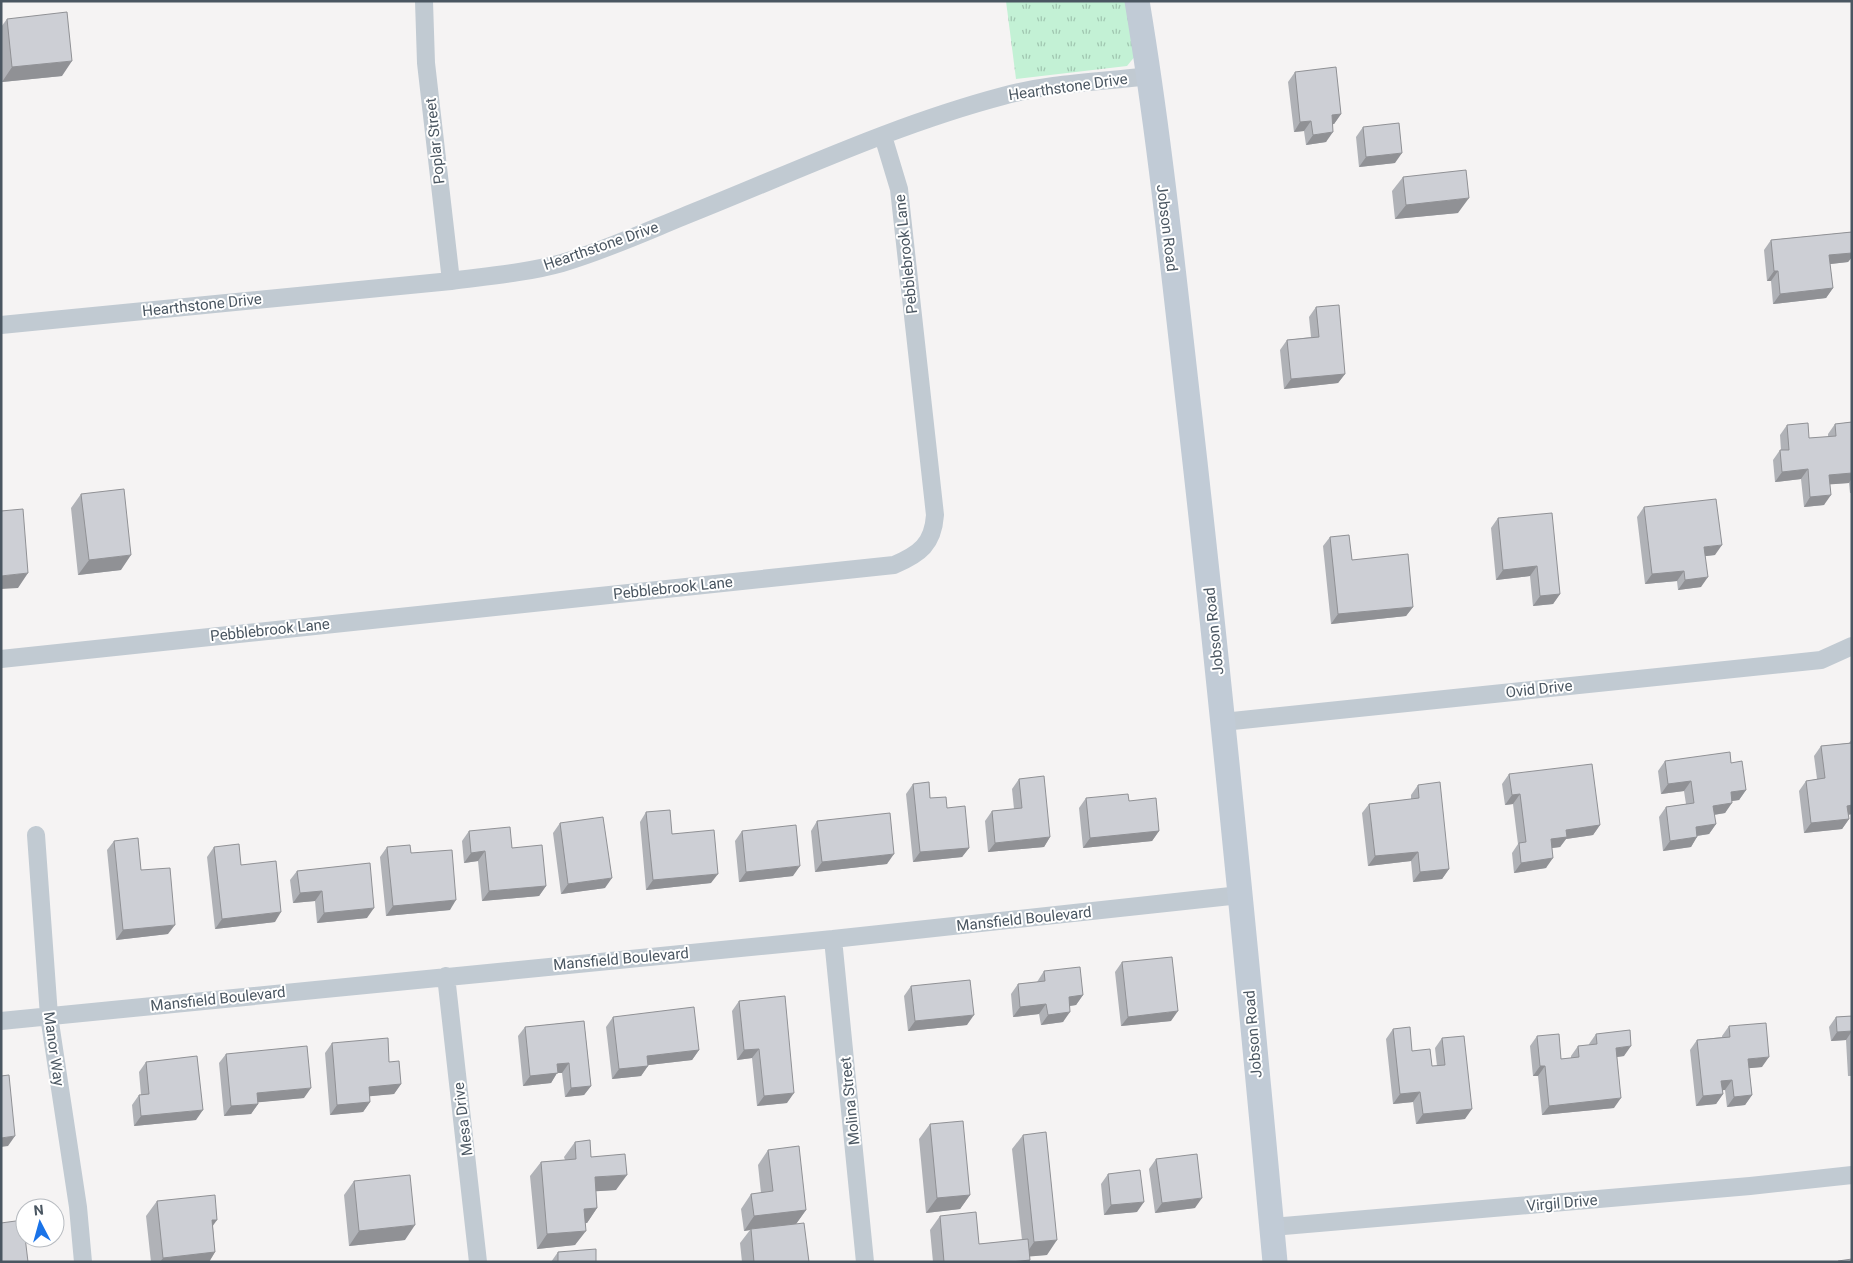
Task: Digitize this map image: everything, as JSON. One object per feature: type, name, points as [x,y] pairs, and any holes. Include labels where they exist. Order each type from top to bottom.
[{"type":"street","name":"Poplar Street","points":[[424,1],[426,64],[451,281]]},
{"type":"street","name":"Jobson Road","points":[[1136,1],[1149,76],[1224,722],[1275,1262]]},
{"type":"street","name":"Hearthstone Drive","points":[[1,325],[451,281],[520,272],[562,263],[611,246],[883,136],[1006,95],[1042,88],[1149,76]]},
{"type":"street","name":"Pebblebrook Lane","points":[[1,659],[894,565],[913,557],[934,532],[935,515],[899,189],[883,136]]},
{"type":"street","name":"Ovid Drive","points":[[1224,722],[1821,660],[1852,646]]},
{"type":"street","name":"Manor Way","points":[[36,835],[49,1016],[78,1207],[84,1262]]},
{"type":"street","name":"Mansfield Boulevard","points":[[1,1021],[833,939],[1240,895]]},
{"type":"street","name":"Molina Street","points":[[833,939],[865,1262]]},
{"type":"street","name":"Mesa Drive","points":[[446,976],[478,1262]]},
{"type":"street","name":"Virgil Drive","points":[[1272,1227],[1741,1187],[1852,1175]]},
{"type":"green space","points":[[1006,1],[1129,1],[1136,55],[1127,66],[1016,79]]},
{"type":"building","points":[[67,12],[72,61],[12,67],[7,19]]},
{"type":"building","points":[[1336,67],[1341,114],[1332,115],[1333,132],[1313,135],[1311,121],[1300,122],[1295,72]]},
{"type":"building","points":[[1399,123],[1402,153],[1366,157],[1363,127]]},
{"type":"building","points":[[1466,170],[1469,198],[1406,205],[1403,177]]},
{"type":"building","points":[[1852,232],[1852,253],[1829,255],[1833,288],[1780,294],[1778,271],[1774,271],[1771,240]]},
{"type":"building","points":[[1339,305],[1345,374],[1291,379],[1287,340],[1319,337],[1316,307]]},
{"type":"building","points":[[1852,422],[1852,473],[1829,475],[1831,495],[1810,497],[1808,469],[1782,472],[1780,450],[1789,450],[1787,425],[1808,423],[1809,438],[1836,436],[1835,424]]},
{"type":"building","points":[[124,489],[131,555],[89,560],[81,494]]},
{"type":"building","points":[[1716,499],[1722,545],[1704,547],[1708,577],[1685,580],[1684,571],[1652,574],[1644,507]]},
{"type":"building","points":[[23,509],[28,573],[1,576],[1,511]]},
{"type":"building","points":[[1552,513],[1560,594],[1540,596],[1537,566],[1503,570],[1498,518]]},
{"type":"building","points":[[1349,535],[1352,560],[1408,554],[1413,607],[1338,614],[1330,537]]},
{"type":"building","points":[[1852,743],[1852,805],[1847,806],[1849,819],[1811,823],[1806,781],[1825,778],[1821,746]]},
{"type":"building","points":[[1730,752],[1731,763],[1742,761],[1746,790],[1731,792],[1732,803],[1713,806],[1716,824],[1696,827],[1697,837],[1670,841],[1666,807],[1694,803],[1691,781],[1668,784],[1665,761]]},
{"type":"building","points":[[1592,764],[1600,825],[1566,830],[1567,837],[1551,839],[1553,858],[1521,863],[1519,843],[1526,842],[1520,794],[1512,795],[1509,774]]},
{"type":"building","points":[[1044,776],[1050,837],[995,843],[992,811],[1022,808],[1019,779]]},
{"type":"building","points":[[929,782],[930,798],[946,797],[947,808],[965,806],[969,848],[920,852],[913,784]]},
{"type":"building","points":[[1440,782],[1449,869],[1420,872],[1418,852],[1375,856],[1369,804],[1419,798],[1418,785]]},
{"type":"building","points":[[1128,794],[1129,801],[1156,798],[1159,831],[1090,838],[1086,798]]},
{"type":"building","points":[[670,810],[672,834],[714,830],[718,874],[653,880],[646,812]]},
{"type":"building","points":[[890,813],[894,854],[822,862],[817,821]]},
{"type":"building","points":[[603,817],[612,878],[568,884],[560,823]]},
{"type":"building","points":[[796,825],[800,866],[746,872],[742,831]]},
{"type":"building","points":[[510,827],[512,848],[542,845],[546,886],[489,891],[485,851],[471,853],[469,831]]},
{"type":"building","points":[[138,838],[141,870],[170,868],[175,925],[123,930],[114,841]]},
{"type":"building","points":[[239,844],[241,865],[276,861],[281,912],[222,919],[214,847]]},
{"type":"building","points":[[410,845],[411,853],[452,850],[456,900],[393,906],[387,847]]},
{"type":"building","points":[[370,863],[374,908],[324,913],[322,891],[300,893],[297,871]]},
{"type":"building","points":[[1172,957],[1178,1011],[1128,1017],[1122,962]]},
{"type":"building","points":[[1080,967],[1083,995],[1069,997],[1070,1012],[1048,1015],[1046,1004],[1020,1007],[1018,984],[1045,981],[1044,971]]},
{"type":"building","points":[[970,980],[974,1015],[915,1021],[911,986]]},
{"type":"building","points":[[785,996],[794,1093],[764,1096],[759,1049],[744,1050],[739,1001]]},
{"type":"building","points":[[694,1007],[699,1050],[647,1056],[648,1066],[619,1069],[613,1017]]},
{"type":"building","points":[[1852,1016],[1852,1031],[1837,1032],[1836,1017]]},
{"type":"building","points":[[584,1021],[591,1086],[571,1088],[569,1063],[557,1064],[558,1073],[530,1076],[525,1027]]},
{"type":"building","points":[[1766,1023],[1769,1057],[1748,1059],[1752,1095],[1734,1097],[1732,1080],[1721,1081],[1723,1094],[1703,1096],[1697,1040],[1730,1037],[1729,1026]]},
{"type":"building","points":[[1410,1027],[1412,1051],[1430,1049],[1432,1066],[1445,1065],[1442,1038],[1464,1036],[1472,1109],[1423,1114],[1420,1092],[1400,1094],[1393,1029]]},
{"type":"building","points":[[1630,1030],[1631,1046],[1616,1048],[1621,1098],[1549,1106],[1545,1066],[1540,1066],[1537,1036],[1559,1034],[1561,1059],[1579,1057],[1578,1046],[1597,1044],[1596,1034]]},
{"type":"building","points":[[388,1038],[389,1062],[399,1061],[401,1084],[369,1087],[370,1102],[337,1105],[332,1043]]},
{"type":"building","points":[[307,1046],[311,1088],[257,1093],[258,1104],[231,1106],[226,1054]]},
{"type":"building","points":[[197,1056],[203,1110],[141,1116],[139,1095],[149,1094],[146,1062]]},
{"type":"building","points":[[9,1075],[15,1136],[1,1138],[1,1076]]},
{"type":"building","points":[[963,1121],[970,1195],[937,1198],[930,1124]]},
{"type":"building","points":[[1046,1132],[1057,1240],[1034,1242],[1023,1135]]},
{"type":"building","points":[[590,1140],[591,1157],[625,1154],[627,1175],[595,1177],[597,1208],[584,1209],[586,1231],[547,1234],[541,1162],[576,1159],[575,1142]]},
{"type":"building","points":[[799,1146],[806,1210],[754,1216],[751,1194],[773,1191],[768,1150]]},
{"type":"building","points":[[1197,1154],[1202,1198],[1162,1203],[1156,1159]]},
{"type":"building","points":[[1140,1170],[1144,1202],[1111,1205],[1108,1174]]},
{"type":"building","points":[[410,1175],[415,1225],[359,1231],[354,1181]]},
{"type":"building","points":[[215,1195],[217,1220],[212,1220],[215,1252],[163,1258],[157,1201]]},
{"type":"building","points":[[976,1212],[979,1244],[1028,1239],[1030,1260],[1011,1262],[944,1262],[940,1216]]},
{"type":"building","points":[[15,1221],[15,1248],[26,1248],[28,1262],[1,1262],[1,1223]]},
{"type":"building","points":[[804,1223],[809,1262],[754,1262],[751,1229]]},
{"type":"building","points":[[596,1249],[596,1262],[558,1262],[558,1252]]},
{"type":"building","points":[[1852,1259],[1852,1262],[1838,1262],[1838,1261]]}]
